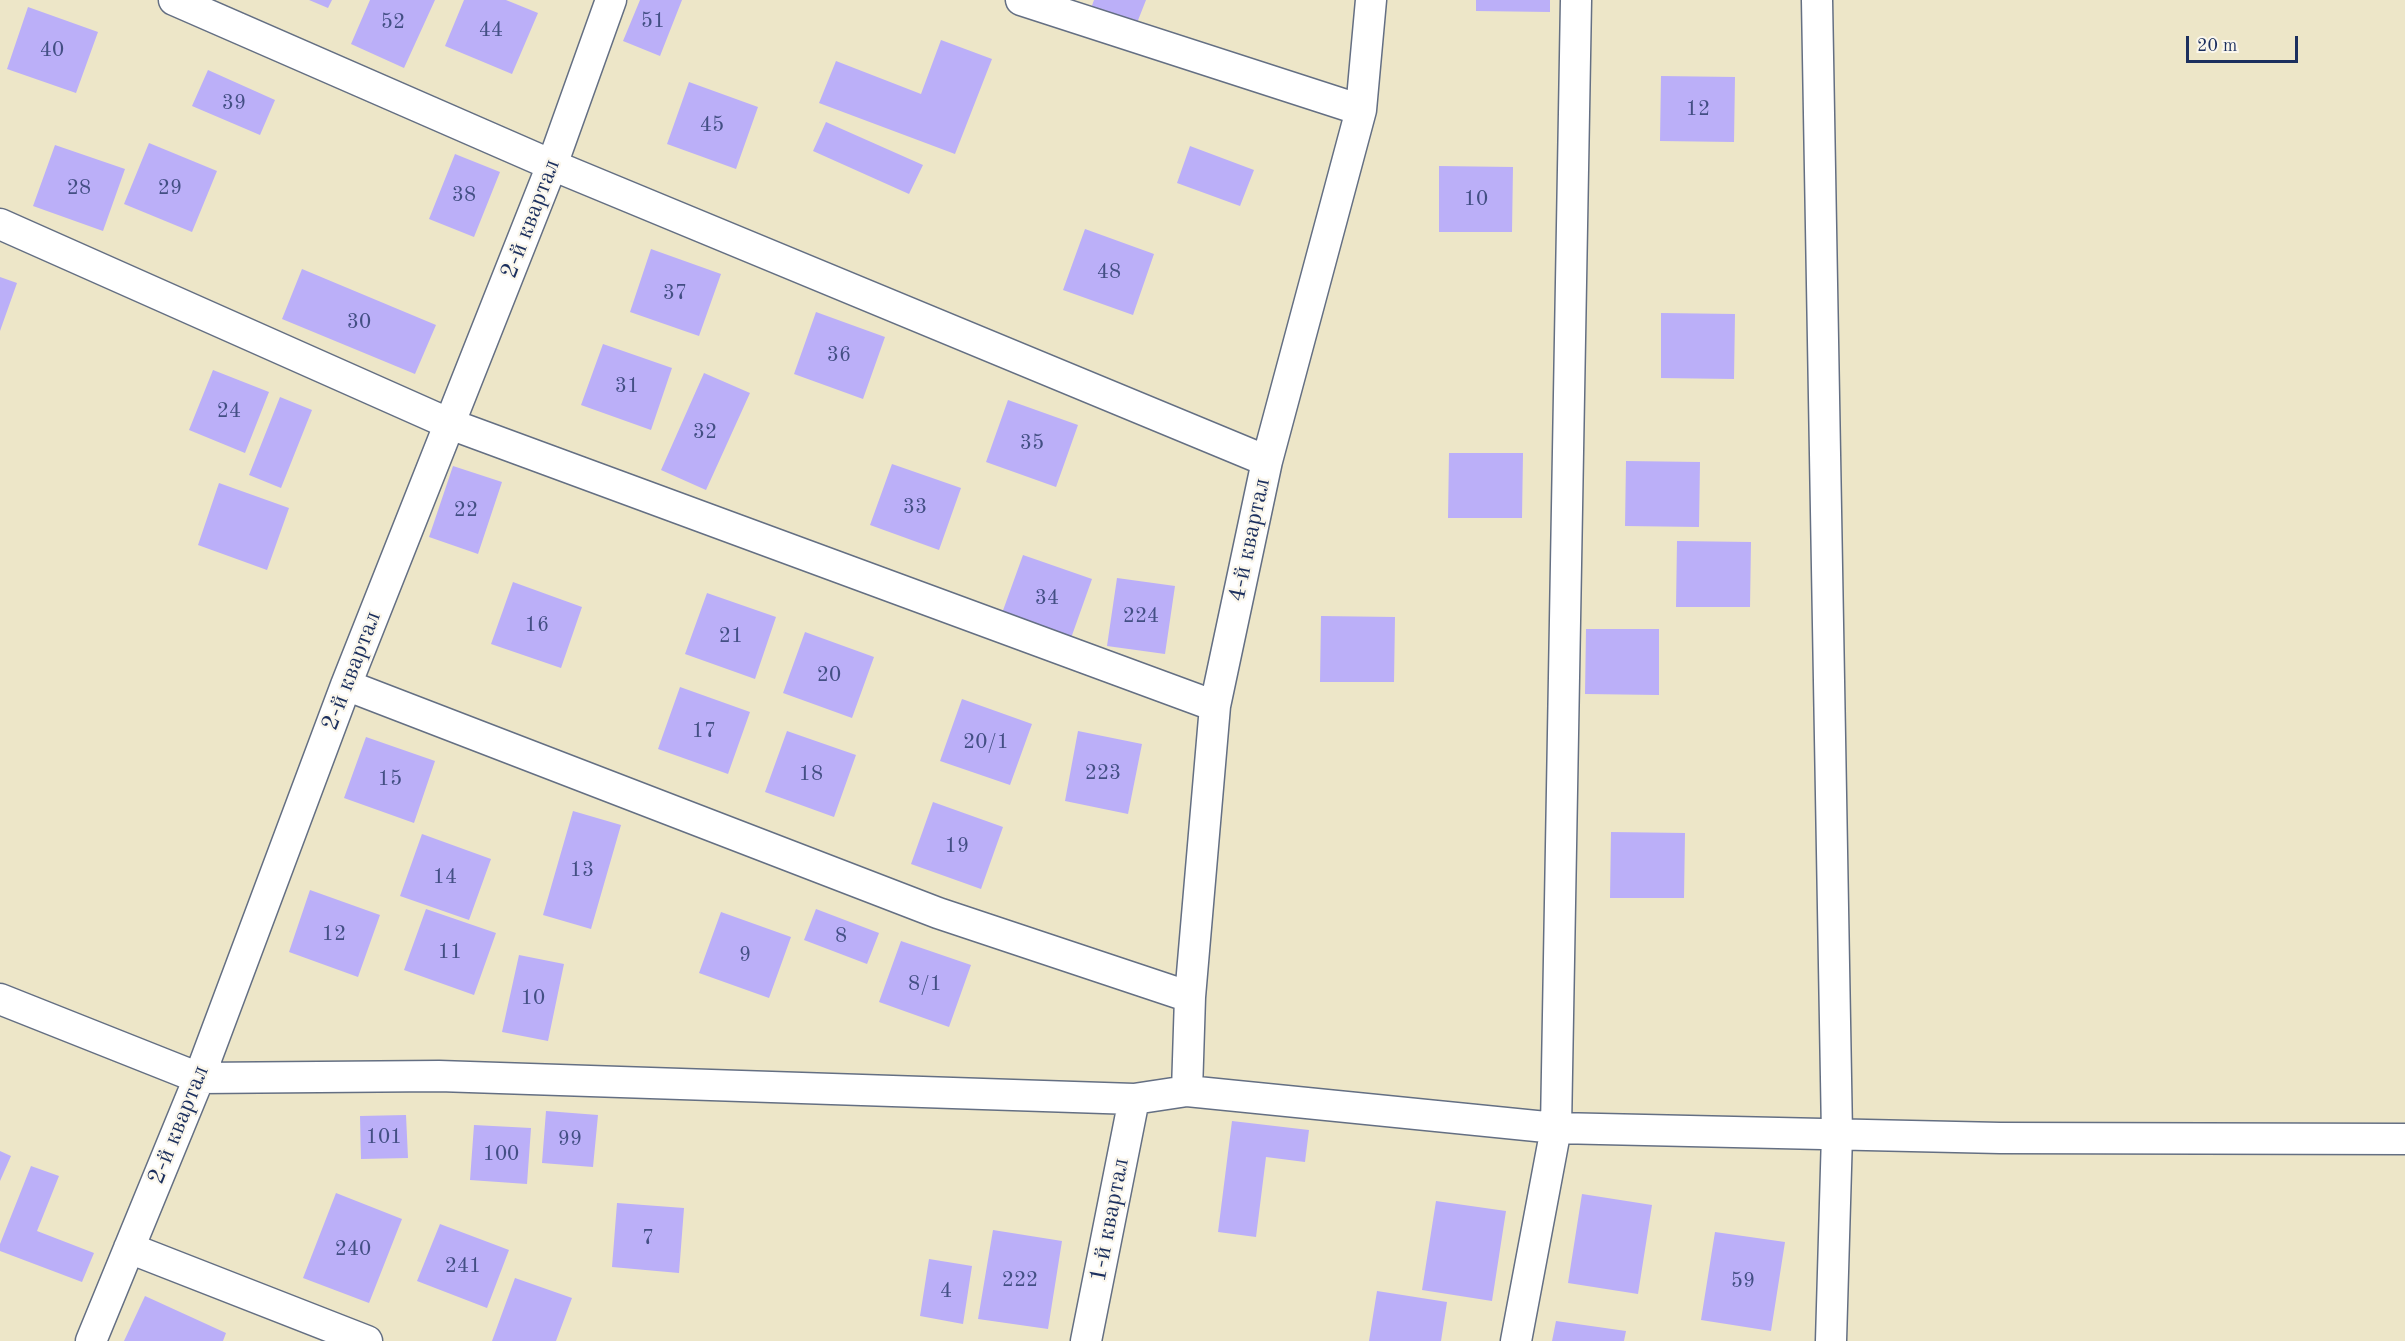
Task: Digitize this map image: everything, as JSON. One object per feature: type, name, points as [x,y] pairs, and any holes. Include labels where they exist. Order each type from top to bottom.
[{"type":"street","points":[[174,0],[552,165],[1267,461]]},
{"type":"street","name":"2-й квартал","points":[[91,1341],[199,1078],[346,685],[552,165],[611,0]]},
{"type":"street","points":[[1021,0],[1361,110]]},
{"type":"street","name":"4-й квартал","points":[[1187,1091],[1190,997],[1215,706],[1267,461],[1361,110],[1371,0]]},
{"type":"street","points":[[1516,1341],[1556,1128],[1576,0]]},
{"type":"street","points":[[1817,0],[1837,1134],[1831,1341]]},
{"type":"street","points":[[0,224],[450,424],[1215,706]]},
{"type":"street","points":[[346,685],[938,913],[1190,997]]},
{"type":"street","points":[[0,999],[199,1078],[439,1076],[1134,1099],[1187,1091],[1556,1128],[2012,1138],[2405,1139]]},
{"type":"street","name":"1-й квартал","points":[[1086,1341],[1134,1099]]},
{"type":"street","points":[[129,1248],[367,1341]]},
{"type":"building","points":[[309,0],[332,0],[328,8]]},
{"type":"building","points":[[370,0],[435,0],[404,68],[351,44]]},
{"type":"building","points":[[464,0],[506,0],[538,13],[512,74],[445,46]]},
{"type":"building","points":[[640,0],[682,0],[660,56],[623,41]]},
{"type":"building","points":[[1094,0],[1146,0],[1135,28],[1090,11]]},
{"type":"building","points":[[1476,0],[1550,0],[1550,12],[1476,11]]},
{"type":"building","points":[[28,7],[98,32],[76,93],[7,69]]},
{"type":"building","points":[[941,40],[992,59],[955,154],[819,103],[836,61],[921,94]]},
{"type":"building","points":[[208,70],[275,100],[260,135],[192,106]]},
{"type":"building","points":[[1661,76],[1735,77],[1734,142],[1660,141]]},
{"type":"building","points":[[689,82],[758,107],[736,169],[667,144]]},
{"type":"building","points":[[826,122],[923,165],[909,194],[813,151]]},
{"type":"building","points":[[149,143],[217,171],[192,232],[124,204]]},
{"type":"building","points":[[55,145],[125,169],[103,231],[33,206]]},
{"type":"building","points":[[1190,146],[1254,170],[1240,206],[1177,183]]},
{"type":"building","points":[[455,154],[500,172],[474,237],[429,219]]},
{"type":"building","points":[[1439,166],[1513,167],[1512,232],[1439,232]]},
{"type":"building","points":[[1085,229],[1154,254],[1133,315],[1063,290]]},
{"type":"building","points":[[651,249],[721,274],[699,336],[630,312]]},
{"type":"building","points":[[302,269],[436,325],[415,374],[282,319]]},
{"type":"building","points":[[0,277],[17,283],[0,331]]},
{"type":"building","points":[[816,312],[885,337],[863,399],[794,374]]},
{"type":"building","points":[[1661,313],[1735,314],[1734,379],[1661,378]]},
{"type":"building","points":[[603,344],[672,368],[651,430],[581,405]]},
{"type":"building","points":[[213,370],[269,392],[245,453],[189,430]]},
{"type":"building","points":[[704,373],[750,393],[706,490],[661,470]]},
{"type":"building","points":[[280,397],[312,410],[281,488],[249,475]]},
{"type":"building","points":[[1008,400],[1078,425],[1056,487],[986,462]]},
{"type":"building","points":[[1449,453],[1523,453],[1522,518],[1448,518]]},
{"type":"building","points":[[1626,461],[1700,462],[1699,527],[1625,526]]},
{"type":"building","points":[[892,464],[961,488],[939,550],[870,525]]},
{"type":"building","points":[[453,466],[502,482],[478,554],[429,537]]},
{"type":"building","points":[[219,483],[289,508],[267,570],[198,545]]},
{"type":"building","points":[[1677,541],[1751,542],[1750,607],[1676,607]]},
{"type":"building","points":[[1023,555],[1092,579],[1070,641],[1001,616]]},
{"type":"building","points":[[1117,578],[1175,586],[1165,654],[1107,646]]},
{"type":"building","points":[[513,582],[582,607],[561,668],[491,644]]},
{"type":"building","points":[[707,593],[776,617],[755,679],[685,654]]},
{"type":"building","points":[[1321,616],[1395,617],[1394,682],[1320,682]]},
{"type":"building","points":[[1586,629],[1659,629],[1659,695],[1585,694]]},
{"type":"building","points":[[805,632],[874,657],[852,718],[783,693]]},
{"type":"building","points":[[680,687],[750,712],[728,774],[658,749]]},
{"type":"building","points":[[962,699],[1032,724],[1010,785],[940,761]]},
{"type":"building","points":[[787,731],[856,755],[834,817],[765,792]]},
{"type":"building","points":[[1078,731],[1142,744],[1128,814],[1065,801]]},
{"type":"building","points":[[366,737],[435,761],[414,823],[344,798]]},
{"type":"building","points":[[933,802],[1003,827],[981,889],[911,864]]},
{"type":"building","points":[[573,811],[621,825],[591,929],[543,915]]},
{"type":"building","points":[[1611,832],[1685,833],[1684,898],[1610,898]]},
{"type":"building","points":[[422,834],[491,859],[469,920],[400,896]]},
{"type":"building","points":[[310,890],[380,915],[358,977],[289,952]]},
{"type":"building","points":[[426,909],[496,933],[474,995],[404,970]]},
{"type":"building","points":[[816,909],[879,933],[867,964],[804,940]]},
{"type":"building","points":[[721,912],[791,937],[769,998],[699,973]]},
{"type":"building","points":[[901,941],[971,965],[949,1027],[879,1002]]},
{"type":"building","points":[[519,955],[564,964],[548,1041],[502,1032]]},
{"type":"building","points":[[546,1111],[598,1115],[593,1167],[542,1163]]},
{"type":"building","points":[[406,1115],[408,1158],[361,1159],[360,1116]]},
{"type":"building","points":[[1232,1121],[1309,1130],[1305,1162],[1266,1157],[1256,1237],[1218,1232]]},
{"type":"building","points":[[474,1125],[531,1128],[527,1184],[470,1180]]},
{"type":"building","points":[[0,1151],[11,1156],[0,1181]]},
{"type":"building","points":[[31,1166],[59,1176],[37,1231],[94,1253],[82,1282],[0,1251],[0,1244]]},
{"type":"building","points":[[336,1193],[402,1219],[369,1303],[303,1278]]},
{"type":"building","points":[[1582,1194],[1652,1205],[1638,1294],[1568,1283]]},
{"type":"building","points":[[1436,1201],[1506,1211],[1492,1301],[1422,1290]]},
{"type":"building","points":[[617,1203],[684,1208],[679,1273],[612,1267]]},
{"type":"building","points":[[440,1224],[509,1250],[487,1308],[417,1281]]},
{"type":"building","points":[[993,1230],[1062,1241],[1048,1329],[978,1319]]},
{"type":"building","points":[[1715,1232],[1785,1242],[1771,1331],[1701,1320]]},
{"type":"building","points":[[929,1259],[972,1266],[963,1324],[920,1316]]},
{"type":"building","points":[[515,1278],[572,1298],[556,1341],[492,1341]]},
{"type":"building","points":[[1377,1291],[1447,1302],[1441,1341],[1369,1341]]},
{"type":"building","points":[[145,1296],[226,1333],[223,1341],[124,1341]]},
{"type":"building","points":[[1556,1321],[1626,1331],[1624,1341],[1552,1341]]}]
